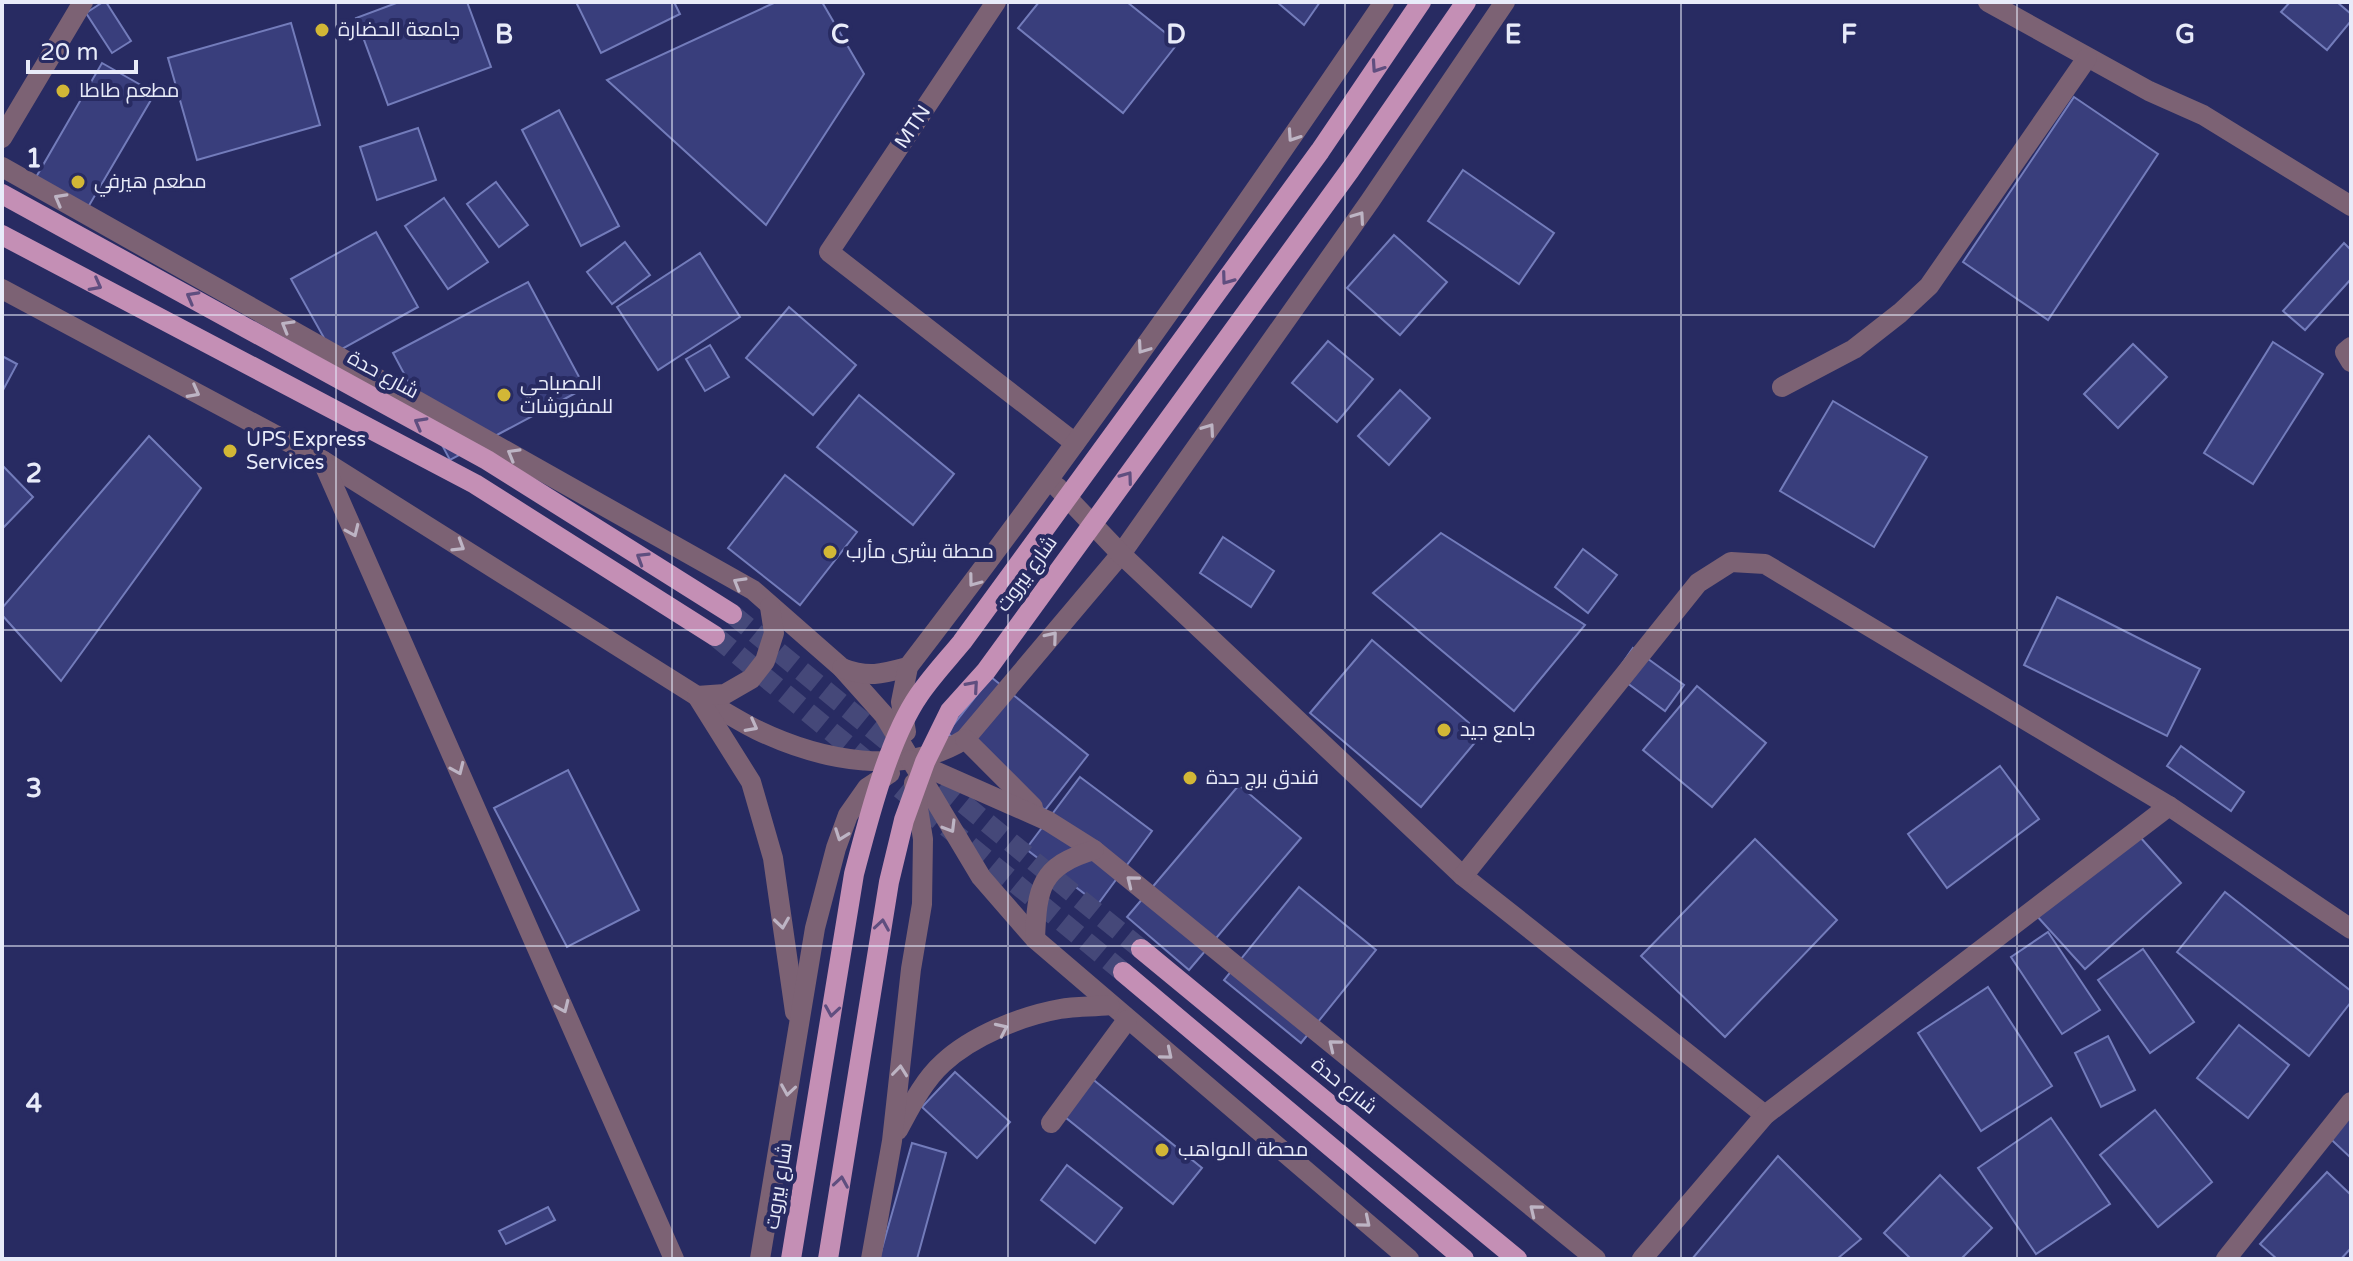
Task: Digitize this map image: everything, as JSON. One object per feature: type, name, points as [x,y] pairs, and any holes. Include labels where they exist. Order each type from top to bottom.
[{"type":"main road","name":"شارع بيروت","points":[[791,1259],[854,874],[869,817],[893,748],[918,697],[962,642],[1320,151],[1421,2]]},
{"type":"main road","name":"شارع بيروت","points":[[828,1259],[889,882],[904,820],[925,762],[950,711],[986,671],[1350,170],[1466,2]]},
{"type":"main road","name":"شارع حدة","points":[[2,194],[487,460],[732,614]]},
{"type":"main road","points":[[2,235],[475,484],[715,636]]},
{"type":"main road","name":"شارع حدة","points":[[1141,949],[1517,1259]]},
{"type":"main road","points":[[1123,972],[1464,1259]]},
{"type":"street","points":[[2,138],[83,2]]},
{"type":"street","name":"MTN","points":[[996,2],[829,252],[1075,443]]},
{"type":"street","points":[[871,1259],[892,1141],[911,969],[922,904],[923,839],[901,702],[908,667],[1050,480],[1291,140],[1384,2]]},
{"type":"street","points":[[2,289],[322,460],[697,696],[758,730],[815,752],[859,760],[910,760],[950,749],[965,739],[1121,554],[1370,201],[1505,2]]},
{"type":"street","points":[[1988,2],[2149,91],[2203,115],[2351,206]]},
{"type":"street","points":[[1782,387],[1854,349],[1929,286],[2087,58]]},
{"type":"street","points":[[2,167],[753,590],[842,668],[884,715],[981,877],[1035,939],[1409,1259]]},
{"type":"street","points":[[2351,347],[2345,352],[2351,362]]},
{"type":"street","points":[[322,460],[674,1259]]},
{"type":"street","points":[[1050,480],[1121,554],[1463,876],[1765,1115]]},
{"type":"street","points":[[1463,876],[1698,583],[1731,562],[1765,564],[2169,806],[2351,929]]},
{"type":"street","points":[[697,696],[725,694],[751,679],[765,661],[774,633],[770,607]]},
{"type":"street","points":[[842,668],[862,675],[884,674],[908,667]]},
{"type":"street","points":[[697,696],[751,782],[773,858],[798,1030]]},
{"type":"street","points":[[965,739],[1048,821]]},
{"type":"street","points":[[910,760],[1048,821],[1094,850],[1596,1259]]},
{"type":"street","points":[[760,1259],[815,928],[836,848],[848,815],[867,788],[910,760]]},
{"type":"street","points":[[1642,1259],[1765,1115],[2169,806]]},
{"type":"street","points":[[1035,939],[1037,900],[1050,873],[1071,857],[1094,850]]},
{"type":"street","points":[[892,1141],[916,1097],[942,1064],[974,1041],[1021,1020],[1060,1009],[1110,1005]]},
{"type":"street","points":[[1051,1123],[1127,1020]]},
{"type":"street","points":[[2226,1259],[2351,1102]]},
{"type":"building","points":[[106,2],[131,41],[112,53],[86,13]]},
{"type":"building","points":[[399,2],[467,2],[491,67],[388,105],[356,18]]},
{"type":"building","points":[[576,2],[674,2],[680,14],[601,53]]},
{"type":"building","points":[[776,2],[822,2],[864,74],[766,225],[607,80]]},
{"type":"building","points":[[1039,2],[1127,2],[1178,43],[1123,113],[1018,28]]},
{"type":"building","points":[[1277,2],[1320,2],[1304,25]]},
{"type":"building","points":[[2290,2],[2337,2],[2351,14],[2351,21],[2327,50],[2281,12]]},
{"type":"building","points":[[291,23],[320,125],[197,160],[168,58]]},
{"type":"building","points":[[102,63],[155,93],[87,209],[35,179]]},
{"type":"building","points":[[2074,97],[2158,154],[2048,320],[1963,262]]},
{"type":"building","points":[[559,110],[619,226],[581,246],[522,130]]},
{"type":"building","points":[[418,128],[436,180],[377,200],[360,147]]},
{"type":"building","points":[[1463,170],[1554,233],[1519,284],[1428,221]]},
{"type":"building","points":[[496,182],[528,225],[499,247],[467,204]]},
{"type":"building","points":[[444,198],[488,262],[448,289],[405,226]]},
{"type":"building","points":[[376,232],[418,307],[333,354],[291,279]]},
{"type":"building","points":[[1394,235],[1447,282],[1400,335],[1347,288]]},
{"type":"building","points":[[625,242],[650,275],[612,304],[587,272]]},
{"type":"building","points":[[2344,243],[2351,250],[2351,279],[2305,330],[2283,311]]},
{"type":"building","points":[[700,253],[740,317],[658,370],[617,307]]},
{"type":"building","points":[[528,282],[585,388],[450,460],[393,353]]},
{"type":"building","points":[[789,307],[856,365],[813,415],[746,358]]},
{"type":"building","points":[[1328,341],[1373,379],[1337,422],[1292,383]]},
{"type":"building","points":[[2273,342],[2323,374],[2253,484],[2204,453]]},
{"type":"building","points":[[2133,344],[2167,377],[2118,428],[2084,394]]},
{"type":"building","points":[[710,345],[729,377],[705,391],[686,359]]},
{"type":"building","points":[[2,356],[17,364],[2,392]]},
{"type":"building","points":[[1400,390],[1430,418],[1389,465],[1358,436]]},
{"type":"building","points":[[859,395],[954,474],[913,525],[817,447]]},
{"type":"building","points":[[1833,401],[1927,457],[1874,547],[1780,491]]},
{"type":"building","points":[[149,436],[201,488],[61,681],[2,615],[2,608]]},
{"type":"building","points":[[2,465],[33,497],[2,529]]},
{"type":"building","points":[[785,475],[857,532],[800,605],[728,548]]},
{"type":"building","points":[[1441,533],[1585,625],[1514,711],[1373,593]]},
{"type":"building","points":[[1223,537],[1274,571],[1251,607],[1200,573]]},
{"type":"building","points":[[1583,549],[1617,575],[1588,613],[1555,587]]},
{"type":"building","points":[[2057,597],[2200,669],[2167,736],[2024,665]]},
{"type":"building","points":[[1372,640],[1482,734],[1421,807],[1310,713]]},
{"type":"building","points":[[1633,648],[1684,685],[1665,711],[1615,674]]},
{"type":"building","points":[[991,677],[1088,755],[1045,810],[947,733]]},
{"type":"building","points":[[1697,686],[1766,743],[1712,807],[1643,750]]},
{"type":"building","points":[[2181,746],[2244,792],[2231,811],[2167,766]]},
{"type":"building","points":[[2000,766],[2039,819],[1947,888],[1908,834]]},
{"type":"building","points":[[568,770],[639,910],[567,947],[494,808]]},
{"type":"building","points":[[1080,777],[1152,831],[1098,904],[1026,849]]},
{"type":"building","points":[[1239,785],[1301,838],[1189,970],[1127,917]]},
{"type":"building","points":[[2132,828],[2181,883],[2085,969],[2036,915]]},
{"type":"building","points":[[1755,839],[1837,920],[1725,1037],[1641,956]]},
{"type":"building","points":[[1299,887],[1376,950],[1301,1043],[1224,980]]},
{"type":"building","points":[[2225,892],[2351,991],[2351,1002],[2309,1056],[2177,952]]},
{"type":"building","points":[[2048,932],[2100,1010],[2062,1034],[2011,957]]},
{"type":"building","points":[[2143,949],[2194,1022],[2150,1053],[2098,980]]},
{"type":"building","points":[[1988,987],[2052,1086],[1981,1131],[1918,1033]]},
{"type":"building","points":[[2239,1025],[2289,1065],[2248,1118],[2197,1078]]},
{"type":"building","points":[[2108,1036],[2135,1090],[2101,1107],[2075,1053]]},
{"type":"building","points":[[955,1072],[1010,1122],[977,1158],[922,1107]]},
{"type":"building","points":[[1090,1077],[1202,1168],[1173,1204],[1060,1113]]},
{"type":"building","points":[[2351,1098],[2351,1158],[2321,1130]]},
{"type":"building","points":[[2155,1110],[2212,1182],[2158,1227],[2100,1155]]},
{"type":"building","points":[[2051,1118],[2110,1204],[2036,1254],[1978,1168]]},
{"type":"building","points":[[912,1143],[946,1153],[917,1259],[879,1259]]},
{"type":"building","points":[[1778,1156],[1861,1239],[1837,1259],[1692,1259]]},
{"type":"building","points":[[1067,1165],[1122,1208],[1095,1243],[1041,1200]]},
{"type":"building","points":[[2327,1172],[2351,1195],[2351,1248],[2341,1259],[2277,1259],[2260,1244]]},
{"type":"building","points":[[1940,1175],[1992,1228],[1961,1259],[1911,1259],[1884,1233]]},
{"type":"building","points":[[548,1207],[555,1220],[506,1244],[499,1231]]},
{"type":"tunnel","points":[[732,614],[1141,949]]},
{"type":"tunnel","points":[[715,636],[1123,972]]},
{"type":"place","name":"جامعة الحضارة","points":[[322,30]]},
{"type":"place","name":"مطعم طاطا","points":[[63,91]]},
{"type":"place","name":"مطعم هيرفي","points":[[78,182]]},
{"type":"place","name":"المصباحي للمفروشات","points":[[504,395]]},
{"type":"place","name":"UPS Express Services","points":[[230,451]]},
{"type":"place","name":"محطة بشرى مأرب","points":[[830,552]]},
{"type":"place","name":"جامع جيد","points":[[1444,730]]},
{"type":"place","name":"فندق برج حدة","points":[[1190,778]]},
{"type":"place","name":"محطة المواهب","points":[[1162,1150]]}]
